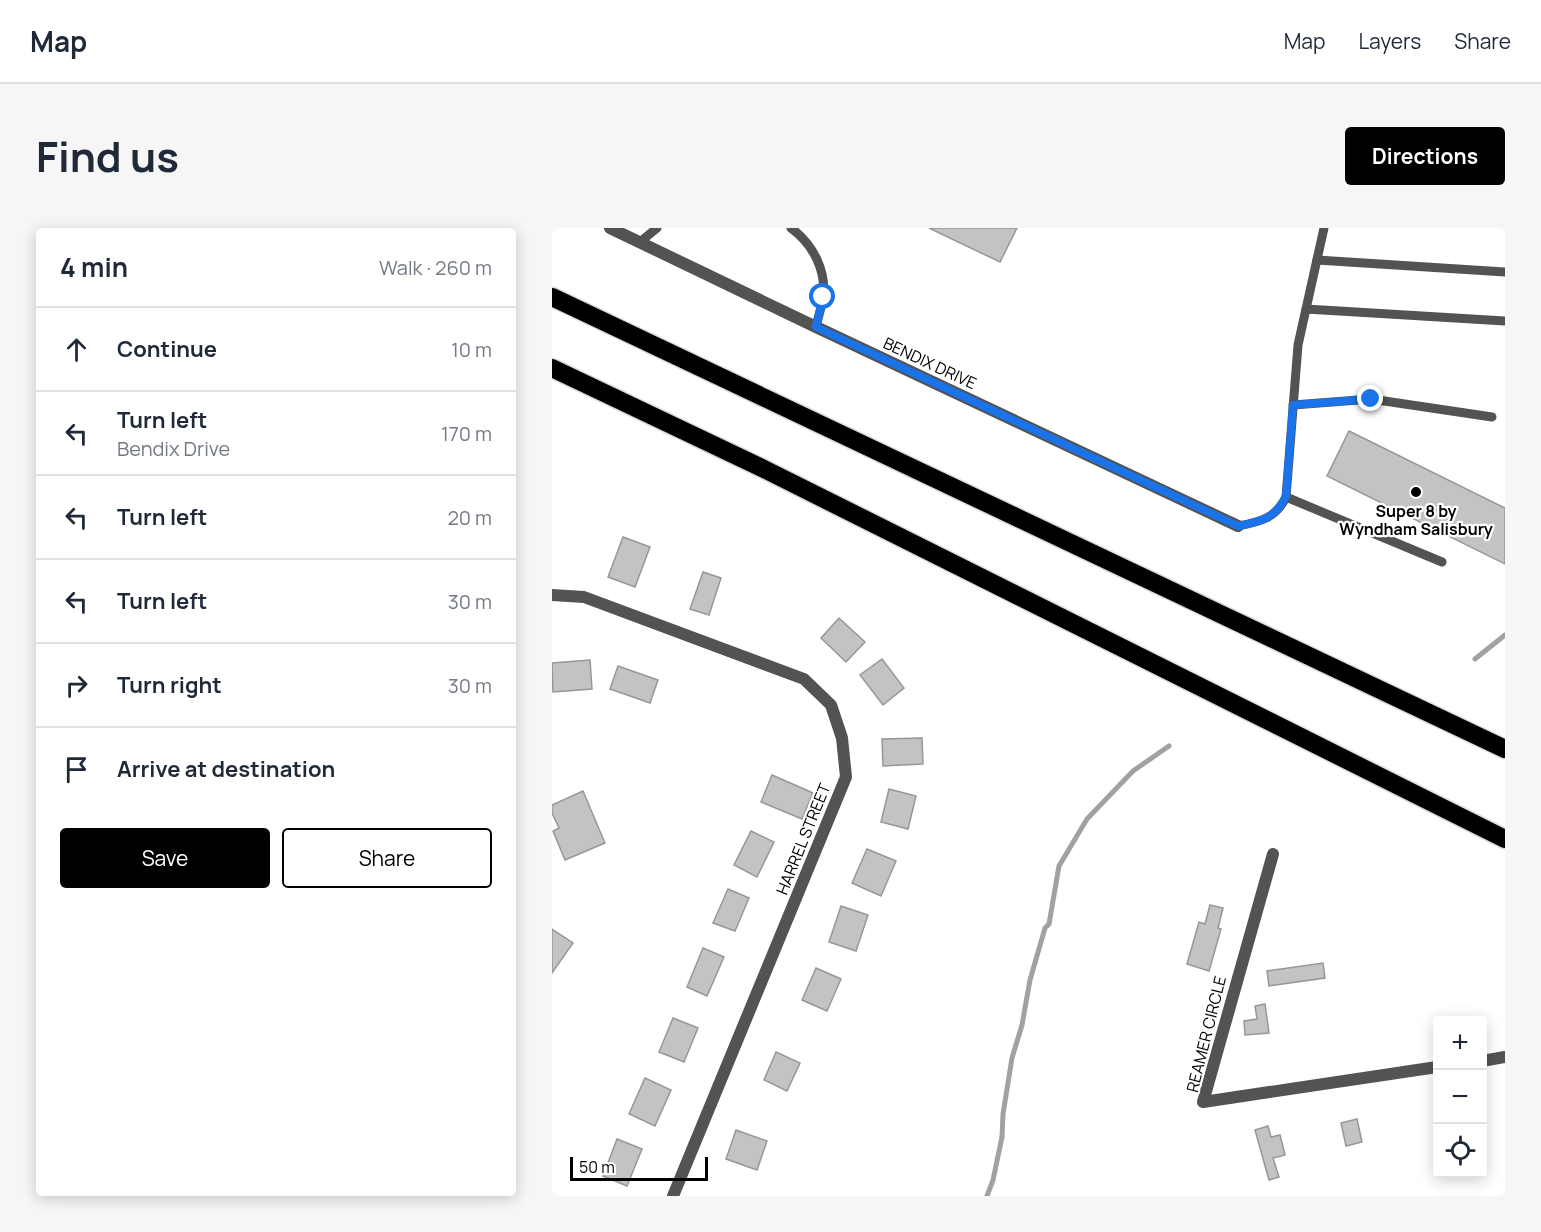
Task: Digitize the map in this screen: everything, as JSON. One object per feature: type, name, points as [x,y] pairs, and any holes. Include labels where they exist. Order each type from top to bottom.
[{"type":"highway","points":[[552,297],[1505,749]]},
{"type":"highway","points":[[552,368],[777,475],[1505,838]]},
{"type":"street","name":"BENDIX DRIVE","points":[[610,228],[1238,526]]},
{"type":"street","name":"HARREL STREET","points":[[552,595],[584,597],[804,678],[831,705],[842,738],[846,777],[673,1196]]},
{"type":"street","name":"REAMER CIRCLE","points":[[1273,854],[1203,1102],[1433,1068]]},
{"type":"street","points":[[1487,1060],[1505,1057]]},
{"type":"lane","points":[[640,242],[657,228]]},
{"type":"lane","points":[[791,228],[802,236],[815,255],[822,275],[823,297],[816,327]]},
{"type":"lane","points":[[1238,526],[1269,516],[1281,508],[1286,496],[1298,345],[1324,228]]},
{"type":"lane","points":[[1317,260],[1505,272]]},
{"type":"lane","points":[[1306,309],[1505,321]]},
{"type":"lane","points":[[1293,405],[1371,399],[1492,417]]},
{"type":"lane","points":[[1286,496],[1442,562]]},
{"type":"building","points":[[929,228],[1017,228],[1000,262]]},
{"type":"building","name":"Super 8 by Wyndham Salisbury","points":[[1349,431],[1505,508],[1505,564],[1327,476]]},
{"type":"building","points":[[623,537],[650,547],[635,587],[608,577]]},
{"type":"building","points":[[703,572],[721,578],[709,615],[690,609]]},
{"type":"building","points":[[839,618],[865,642],[846,662],[821,638]]},
{"type":"building","points":[[882,659],[904,688],[883,705],[860,675]]},
{"type":"building","points":[[590,660],[592,689],[553,692],[552,663]]},
{"type":"building","points":[[618,666],[658,680],[650,703],[610,689]]},
{"type":"building","points":[[922,738],[923,764],[883,766],[882,739]]},
{"type":"building","points":[[772,775],[813,793],[802,819],[761,802]]},
{"type":"building","points":[[889,789],[916,796],[908,829],[881,822]]},
{"type":"building","points":[[583,791],[605,843],[565,860],[553,831],[559,828],[552,813],[552,805]]},
{"type":"building","points":[[751,831],[774,842],[757,877],[734,865]]},
{"type":"building","points":[[867,849],[896,861],[881,896],[852,883]]},
{"type":"building","points":[[728,889],[749,898],[735,931],[713,923]]},
{"type":"building","points":[[1210,905],[1223,908],[1218,928],[1221,929],[1209,971],[1187,964],[1199,922],[1205,924]]},
{"type":"building","points":[[841,906],[868,915],[856,951],[829,942]]},
{"type":"building","points":[[552,929],[573,943],[552,973]]},
{"type":"building","points":[[703,948],[724,957],[707,996],[687,987]]},
{"type":"building","points":[[1323,963],[1325,978],[1269,986],[1267,971]]},
{"type":"building","points":[[816,968],[841,979],[827,1011],[802,1000]]},
{"type":"building","points":[[1265,1004],[1269,1033],[1245,1035],[1244,1021],[1257,1019],[1255,1006]]},
{"type":"building","points":[[673,1018],[698,1028],[684,1062],[659,1052]]},
{"type":"building","points":[[776,1052],[800,1063],[787,1091],[764,1080]]},
{"type":"building","points":[[645,1078],[671,1090],[655,1126],[629,1114]]},
{"type":"building","points":[[1357,1119],[1362,1142],[1346,1146],[1341,1123]]},
{"type":"building","points":[[1268,1126],[1271,1137],[1280,1135],[1285,1155],[1273,1158],[1279,1177],[1269,1180],[1255,1130]]},
{"type":"building","points":[[736,1130],[767,1141],[757,1170],[726,1159]]},
{"type":"building","points":[[617,1139],[642,1149],[627,1186],[603,1176]]},
{"type":"waterway","points":[[1475,659],[1505,635]]},
{"type":"waterway","points":[[987,1196],[993,1180],[1002,1137],[1003,1114],[1012,1058],[1022,1025],[1030,980],[1045,928],[1049,924],[1059,866],[1087,819],[1133,771],[1169,746]]},
{"type":"place","name":"Super 8 by Wyndham Salisbury","points":[[1416,492]]},
{"type":"route","points":[[823,297],[816,327],[1238,526],[1255,522],[1281,508],[1286,496],[1293,405],[1371,399]]}]
